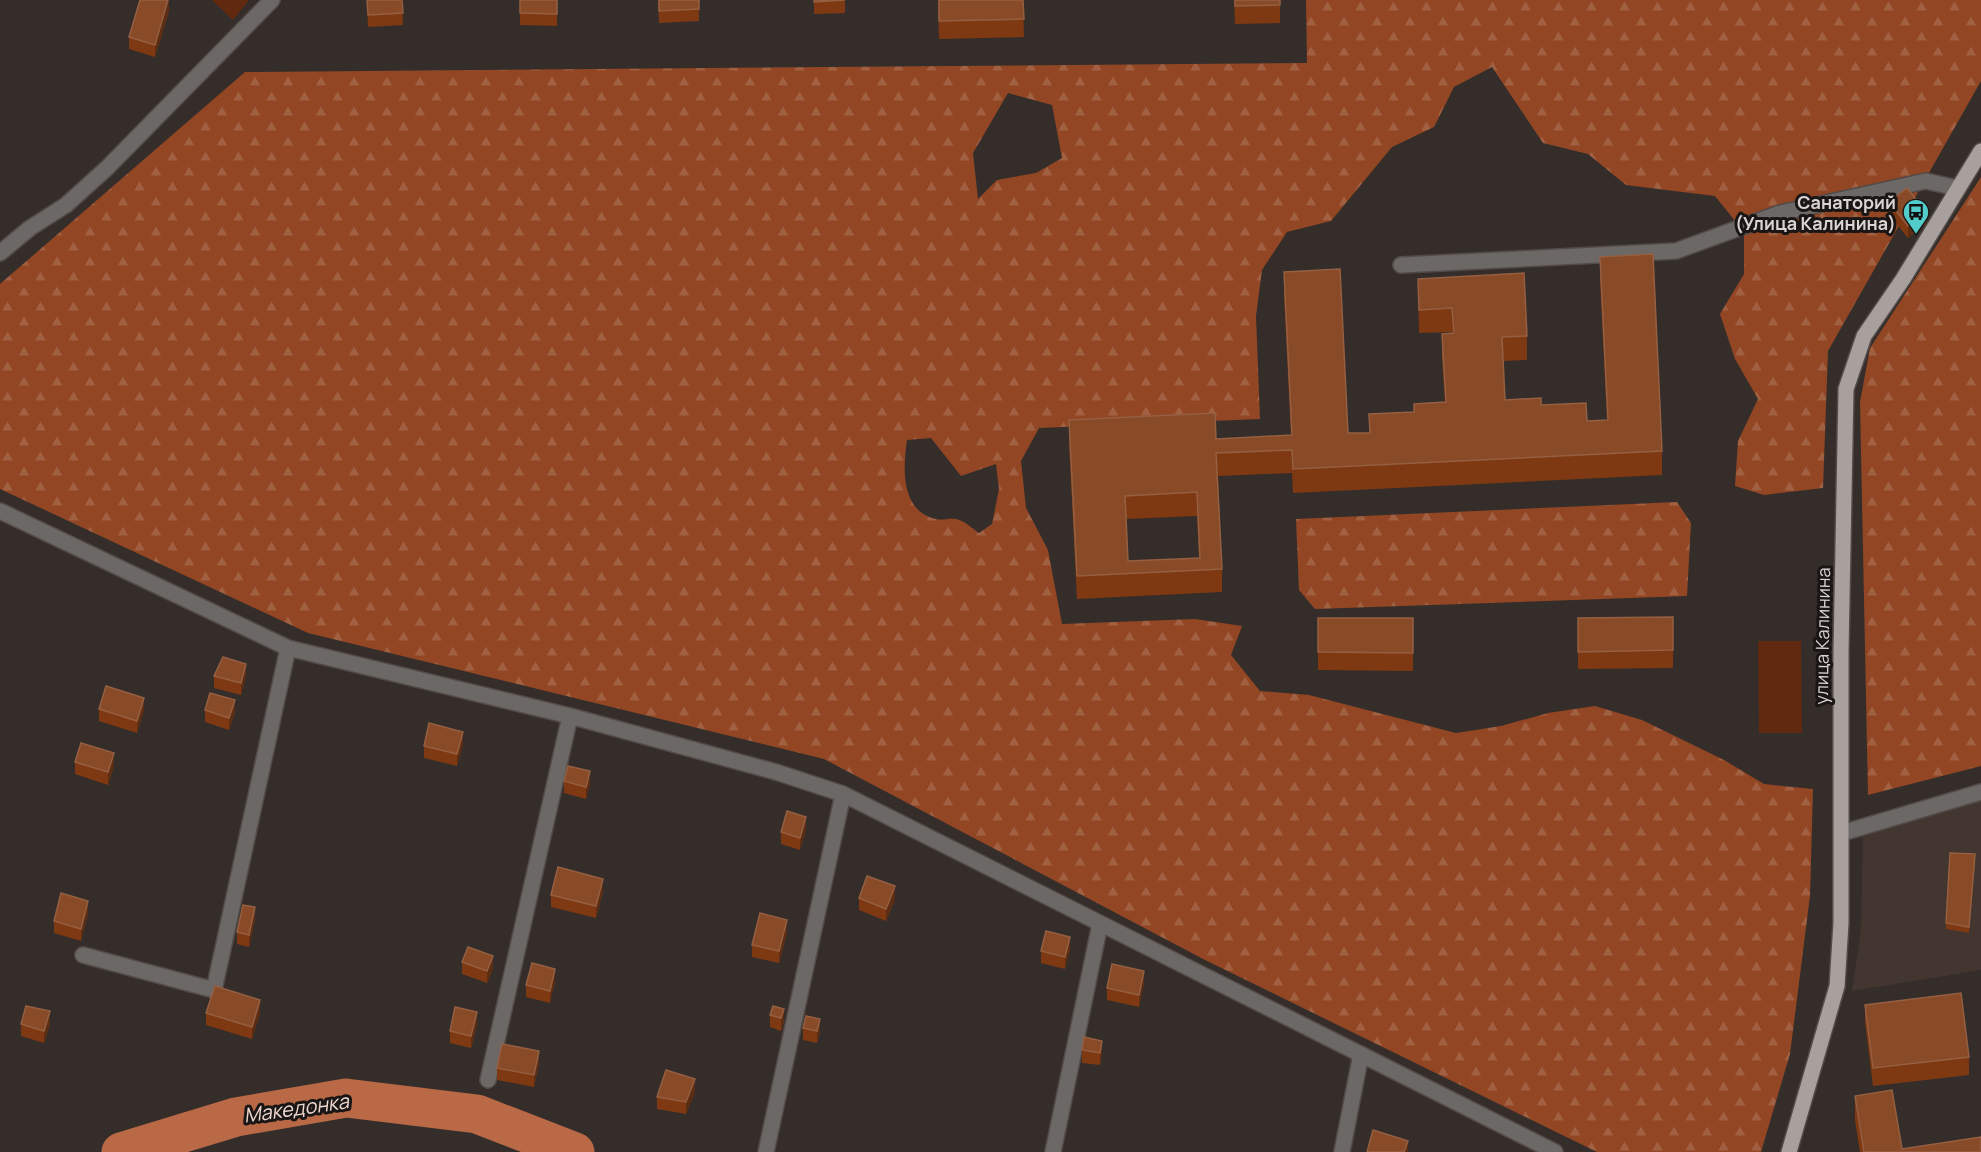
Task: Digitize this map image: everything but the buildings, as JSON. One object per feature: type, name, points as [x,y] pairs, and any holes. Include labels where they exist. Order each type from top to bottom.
[{"type":"main road","name":"улица Калинина","points":[[1789,1152],[1837,986],[1841,923],[1841,651],[1846,389],[1864,336],[1903,279],[1981,151]]},
{"type":"street","points":[[0,253],[30,228],[66,205],[107,168],[272,0]]},
{"type":"street","points":[[1401,265],[1676,251],[1791,211],[1926,181],[1957,188]]},
{"type":"street","points":[[0,511],[288,648],[570,716],[776,772],[843,794],[1555,1152]]},
{"type":"street","points":[[83,955],[214,990],[288,648]]},
{"type":"street","points":[[488,1080],[570,716]]},
{"type":"street","points":[[1842,833],[1981,792]]},
{"type":"street","points":[[766,1152],[843,794]]},
{"type":"street","points":[[1053,1152],[1100,924]]},
{"type":"street","points":[[1342,1152],[1361,1054]]},
{"type":"shaded area","points":[[212,0],[249,0],[233,20]]},
{"type":"shaded area","points":[[1758,641],[1801,641],[1802,733],[1759,733]]},
{"type":"shaded area","points":[[1981,794],[1981,970],[1852,991],[1861,930],[1863,830]]},
{"type":"green space","points":[[1306,0],[1981,0],[1981,81],[1828,351],[1823,488],[1764,495],[1735,486],[1738,441],[1758,399],[1735,359],[1720,314],[1744,274],[1744,232],[1715,196],[1626,185],[1588,154],[1543,143],[1492,67],[1454,87],[1434,127],[1392,147],[1331,221],[1287,232],[1262,270],[1256,316],[1260,419],[1039,428],[1021,461],[1026,508],[1048,550],[1062,624],[1195,619],[1242,626],[1231,655],[1260,691],[1309,695],[1456,733],[1501,726],[1548,713],[1595,706],[1642,720],[1724,760],[1764,784],[1813,789],[1810,896],[1790,1054],[1761,1152],[1597,1152],[1205,960],[824,759],[308,633],[0,489],[0,284],[245,72],[1307,63]],"holes":[[[1008,93],[1052,105],[1062,158],[1036,173],[997,180],[978,199],[973,153]],[[931,438],[961,476],[996,464],[999,489],[992,524],[979,533],[959,520],[939,519],[924,514],[910,498],[905,475],[907,440]]]},
{"type":"green space","points":[[1981,177],[1981,766],[1868,795],[1860,402],[1870,348]]},
{"type":"green space","points":[[1677,502],[1691,523],[1687,596],[1315,609],[1299,590],[1296,519]]},
{"type":"waterway","name":"Македонка","points":[[121,1152],[236,1117],[346,1098],[477,1114],[575,1152]]},
{"type":"place","name":"Санаторий (Улица Калинина)","points":[[1916,235]]}]
